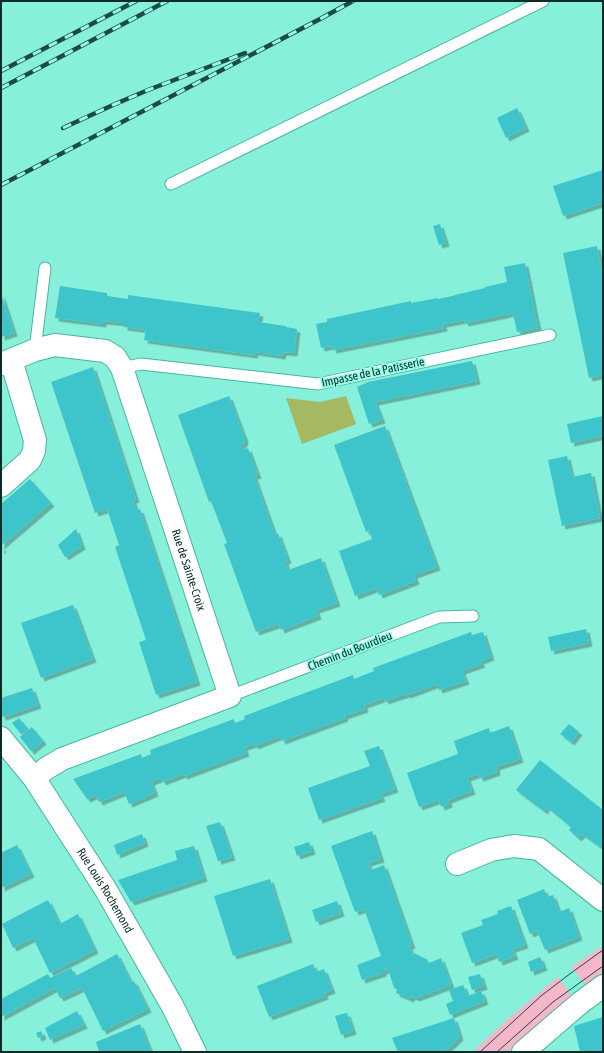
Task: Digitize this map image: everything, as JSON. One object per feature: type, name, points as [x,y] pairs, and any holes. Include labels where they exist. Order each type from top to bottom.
[{"type":"street","name":"Rue de Sainte-Croix","points":[[6,362],[36,350],[55,345],[105,351],[115,357],[122,368],[230,696]]},
{"type":"street","points":[[1,486],[30,460],[34,451],[35,440],[6,362]]},
{"type":"street","points":[[34,778],[62,759],[230,696]]},
{"type":"street","name":"Rue Louis Rochemond","points":[[1,738],[34,778],[106,890],[174,1007],[195,1052]]},
{"type":"street","points":[[457,864],[491,850],[514,846],[539,849],[603,900]]},
{"type":"street","points":[[523,1052],[580,1003],[603,986]]},
{"type":"lane","points":[[171,184],[544,1]]},
{"type":"lane","points":[[36,350],[45,268]]},
{"type":"lane","name":"Impasse de la Patisserie","points":[[122,368],[141,364],[318,384],[550,335]]},
{"type":"lane","name":"Chemin du Bourdieu","points":[[230,696],[439,617],[473,616]]},
{"type":"shaded area","points":[[346,396],[356,424],[302,444],[286,398],[320,402]]},
{"type":"shaded area","points":[[603,946],[603,973],[586,986],[571,967]]},
{"type":"shaded area","points":[[558,977],[572,997],[507,1052],[473,1052],[508,1019]]},
{"type":"building","points":[[517,108],[526,128],[506,138],[497,118]]},
{"type":"building","points":[[603,170],[603,203],[563,216],[553,186]]},
{"type":"building","points":[[440,224],[446,243],[439,245],[433,226]]},
{"type":"building","points":[[597,246],[603,277],[603,375],[589,378],[563,253]]},
{"type":"building","points":[[525,263],[538,328],[517,332],[513,313],[465,323],[464,320],[443,324],[444,328],[333,350],[332,346],[321,348],[316,324],[327,322],[327,319],[411,301],[411,303],[448,297],[507,282],[504,267]]},
{"type":"building","points":[[60,286],[107,293],[107,296],[128,299],[128,295],[260,313],[258,322],[297,329],[294,353],[283,352],[282,356],[255,352],[254,355],[144,340],[146,330],[124,327],[124,323],[103,321],[103,324],[55,318]]},
{"type":"building","points":[[1,293],[14,333],[1,337]]},
{"type":"building","points":[[472,361],[477,381],[375,402],[382,420],[369,424],[357,387],[368,382]]},
{"type":"building","points":[[93,367],[136,499],[133,500],[136,510],[140,509],[197,682],[156,695],[139,642],[146,640],[115,547],[119,545],[107,509],[95,513],[51,382]]},
{"type":"building","points":[[229,396],[245,439],[241,446],[243,450],[248,448],[258,475],[254,476],[275,535],[278,533],[288,560],[285,561],[288,570],[321,558],[337,603],[316,610],[318,616],[281,630],[279,624],[256,632],[224,544],[227,543],[211,501],[209,502],[178,415]]},
{"type":"building","points":[[603,416],[603,436],[571,443],[567,424]]},
{"type":"building","points":[[385,426],[437,567],[414,575],[416,581],[379,595],[377,588],[355,596],[339,551],[372,539],[369,530],[366,532],[334,445]]},
{"type":"building","points":[[567,456],[572,477],[591,473],[600,518],[562,526],[548,460]]},
{"type":"building","points":[[30,479],[51,503],[1,546],[1,504]]},
{"type":"building","points":[[76,529],[82,546],[65,557],[58,545]]},
{"type":"building","points":[[73,605],[93,659],[41,678],[21,623]]},
{"type":"building","points":[[586,629],[589,643],[551,651],[548,637]]},
{"type":"building","points":[[471,632],[472,635],[483,632],[491,657],[480,661],[482,664],[462,671],[466,681],[439,690],[437,684],[385,701],[384,698],[364,705],[365,709],[344,716],[345,718],[282,741],[280,736],[255,746],[254,744],[244,747],[246,753],[184,776],[183,774],[162,782],[161,778],[151,782],[155,793],[129,804],[124,792],[99,802],[96,795],[87,799],[73,779],[141,754],[142,758],[151,754],[150,750],[234,719],[235,723],[245,719],[244,716],[353,675],[354,679],[374,671],[373,668]]},
{"type":"building","points":[[32,688],[38,705],[3,717],[1,714],[1,698]]},
{"type":"building","points":[[19,718],[28,729],[21,734],[12,723]]},
{"type":"building","points":[[569,724],[579,732],[571,742],[560,734]]},
{"type":"building","points":[[509,726],[520,759],[496,767],[497,772],[480,778],[478,774],[467,778],[472,791],[448,800],[449,804],[441,807],[439,800],[419,807],[407,773],[458,754],[454,741],[489,728],[490,733]]},
{"type":"building","points":[[32,727],[43,741],[31,751],[20,737]]},
{"type":"building","points":[[379,746],[395,789],[380,794],[382,798],[319,820],[308,788],[370,766],[364,751]]},
{"type":"building","points":[[540,760],[603,810],[603,849],[582,834],[578,838],[569,830],[571,827],[547,807],[544,811],[516,790]]},
{"type":"building","points":[[220,822],[232,857],[218,861],[206,826]]},
{"type":"building","points":[[372,831],[381,859],[368,863],[371,870],[384,865],[412,945],[409,946],[413,957],[414,953],[428,960],[427,964],[441,958],[451,985],[416,998],[412,996],[410,999],[396,993],[397,989],[394,988],[388,969],[383,971],[383,973],[362,980],[357,965],[381,956],[364,909],[355,912],[331,846]]},
{"type":"building","points":[[142,834],[145,843],[117,855],[114,845]]},
{"type":"building","points":[[309,842],[312,851],[297,856],[294,847]]},
{"type":"building","points":[[17,845],[31,874],[1,888],[1,853]]},
{"type":"building","points":[[194,846],[204,878],[131,902],[118,880],[177,860],[175,851]]},
{"type":"building","points":[[270,879],[289,939],[233,956],[214,896]]},
{"type":"building","points":[[544,889],[547,897],[553,895],[559,912],[569,908],[579,937],[545,950],[537,931],[530,934],[517,900]]},
{"type":"building","points":[[48,900],[60,924],[78,914],[95,950],[50,973],[33,938],[13,948],[2,924]]},
{"type":"building","points":[[337,901],[341,913],[316,922],[312,910]]},
{"type":"building","points":[[511,906],[525,945],[512,949],[515,956],[499,962],[497,954],[472,963],[461,933],[483,925],[481,920],[498,914],[497,911]]},
{"type":"building","points":[[117,954],[131,982],[134,981],[148,1009],[103,1031],[82,988],[60,998],[55,988],[1,1017],[1,999],[48,974],[50,978],[71,968],[76,976]]},
{"type":"building","points":[[540,957],[544,967],[531,972],[528,962]]},
{"type":"building","points":[[313,964],[316,972],[324,969],[332,990],[324,993],[325,996],[269,1017],[257,986]]},
{"type":"building","points":[[480,974],[484,986],[472,990],[468,977]]},
{"type":"building","points":[[463,985],[468,996],[481,991],[485,1001],[450,1015],[446,1004],[453,1001],[449,990]]},
{"type":"building","points":[[77,1011],[84,1025],[50,1040],[45,1028]]},
{"type":"building","points":[[347,1013],[353,1031],[341,1035],[335,1016]]},
{"type":"building","points":[[603,1017],[603,1052],[580,1052],[574,1026]]},
{"type":"building","points":[[454,1018],[460,1037],[444,1052],[398,1052],[392,1038]]},
{"type":"building","points":[[140,1024],[151,1052],[99,1052],[96,1042]]},
{"type":"building","points":[[41,1031],[43,1036],[38,1038],[36,1033]]},
{"type":"tram line","points":[[480,1052],[541,996],[603,950]]},
{"type":"tram line","points":[[497,1052],[553,1002],[603,966]]},
{"type":"railway","points":[[1,71],[136,1]]},
{"type":"railway","points":[[1,88],[167,1]]},
{"type":"railway","points":[[1,185],[353,1]]},
{"type":"railway","points":[[63,128],[148,90],[245,53]]}]
